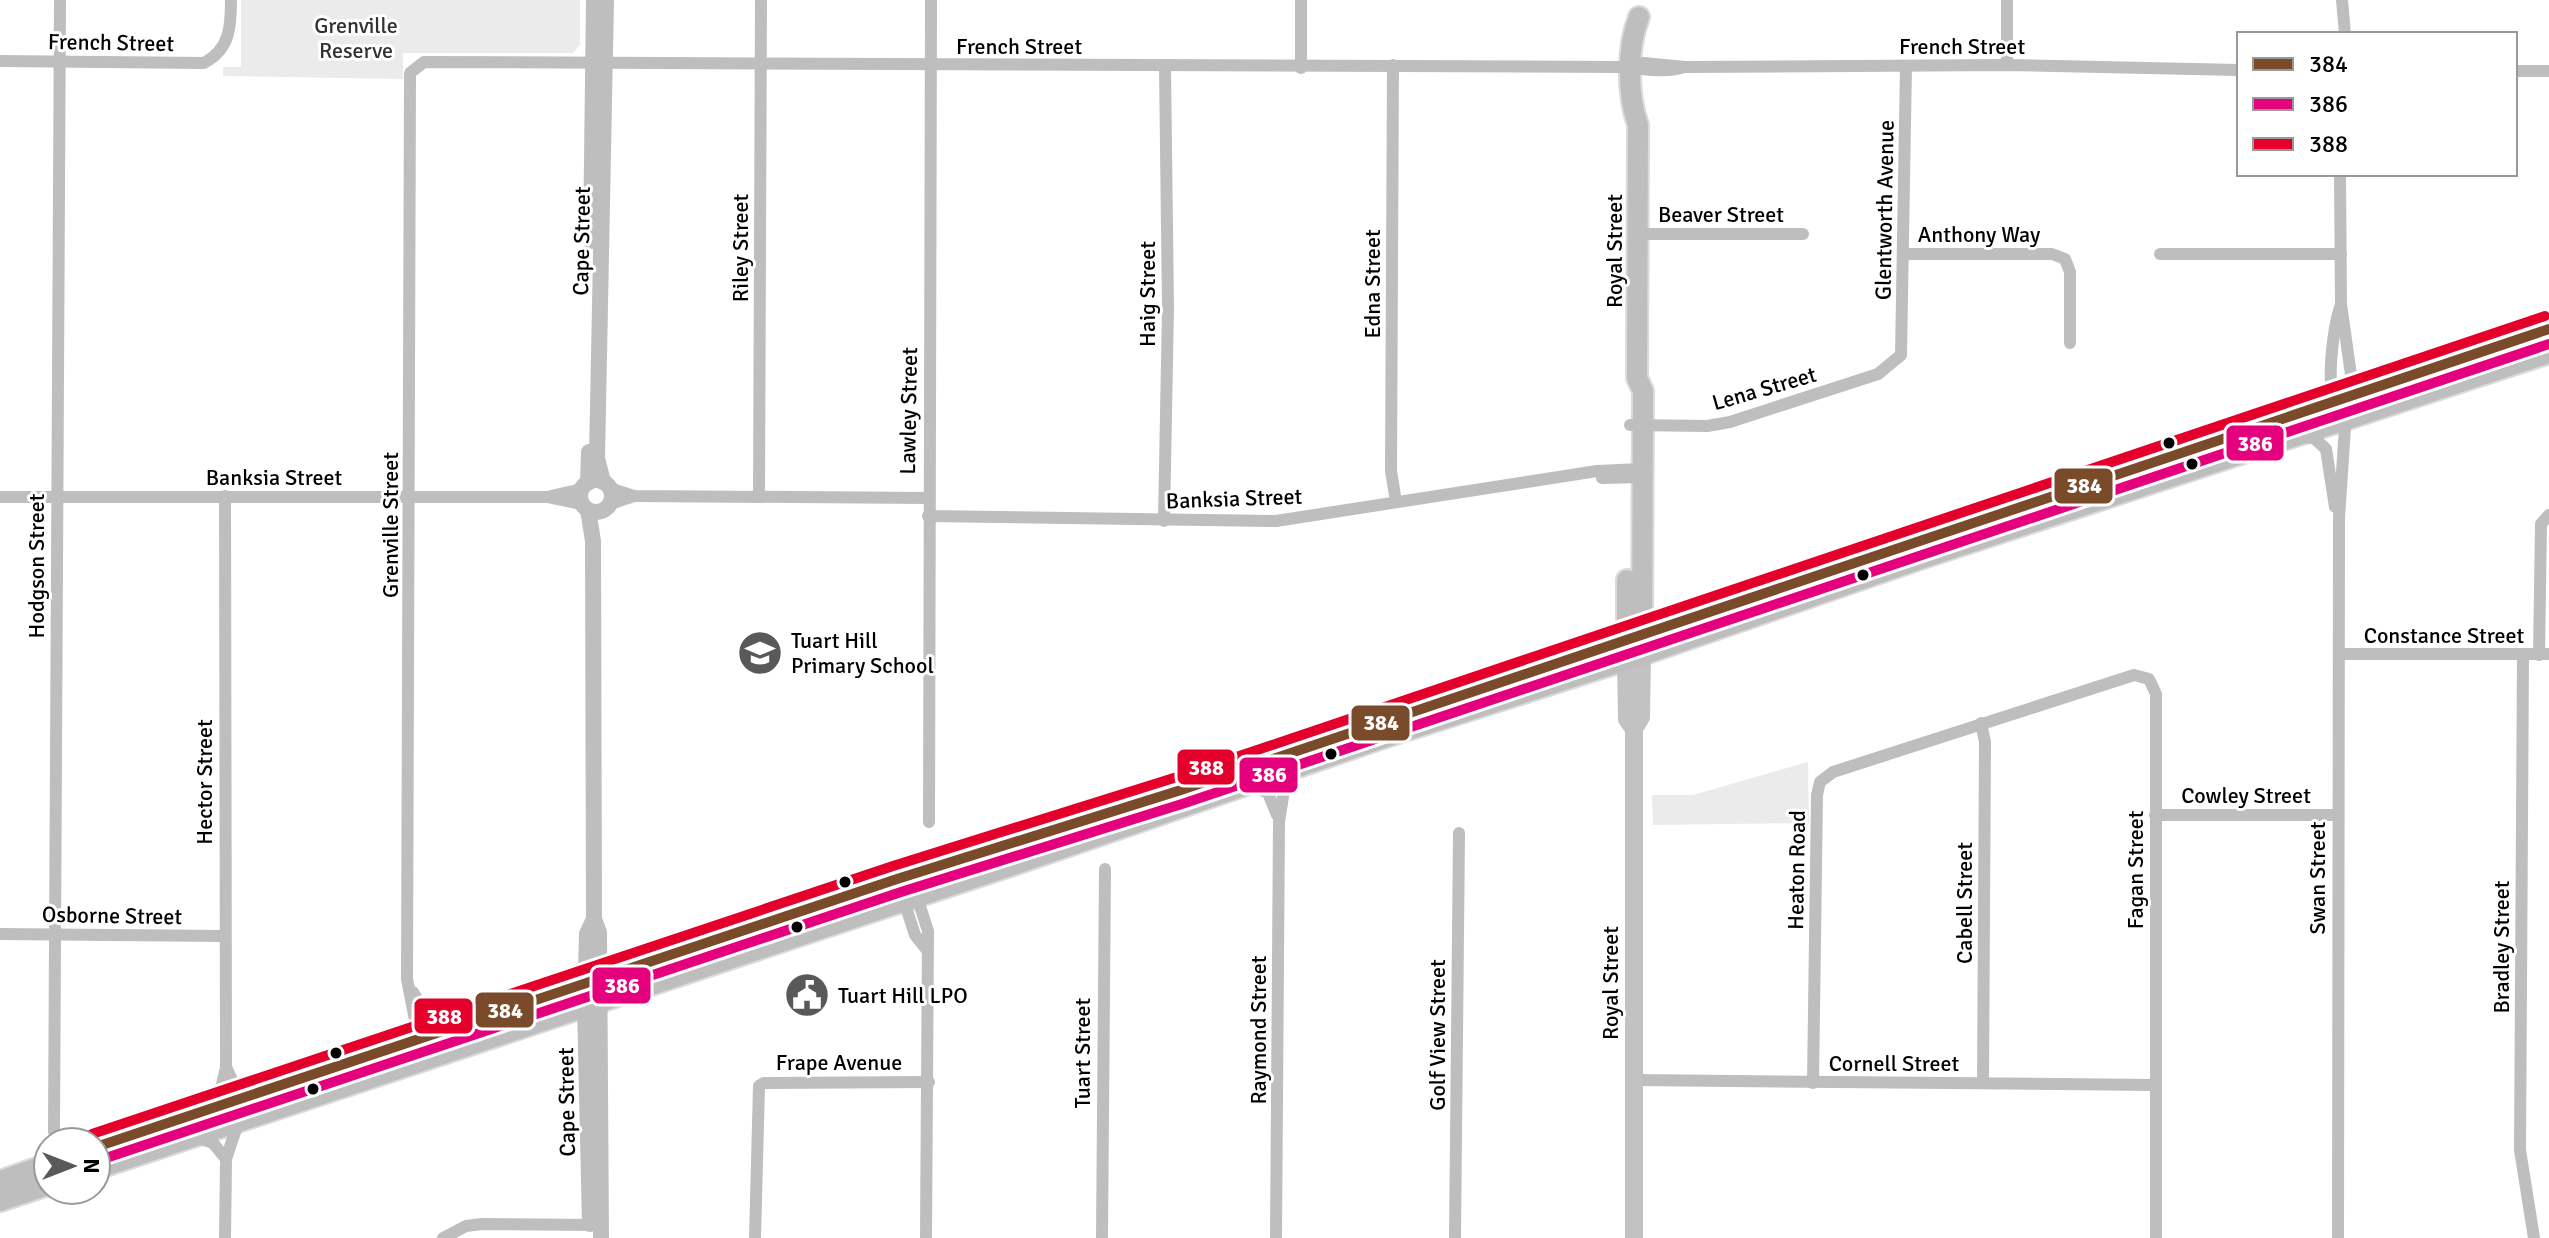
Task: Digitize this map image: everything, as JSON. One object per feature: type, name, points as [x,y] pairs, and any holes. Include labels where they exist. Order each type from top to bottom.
[{"type":"main road","name":"Royal Street","points":[[1634,1238],[1634,729],[1641,717],[1634,658],[1636,425],[1630,391],[1637,378],[1638,125],[1645,108],[1640,67],[1645,33],[1639,8]]},
{"type":"main road","points":[[112,1142],[446,1032],[765,947],[1247,784],[1634,658],[1916,560],[2296,437],[2339,413],[2549,329]]},
{"type":"main road","points":[[2369,402],[2549,353]]},
{"type":"main road","points":[[112,1164],[551,1017],[627,970],[703,944],[903,877],[1181,790],[1634,635],[2309,412],[2339,413]]},
{"type":"main road","points":[[768,923],[779,930],[791,930],[877,910]]},
{"type":"main road","points":[[703,944],[757,939],[765,947]]},
{"type":"main road","points":[[0,1181],[32,1170]]},
{"type":"main road","points":[[0,1201],[32,1190]]},
{"type":"street","name":"Hodgson Street","points":[[54,1126],[60,0]]},
{"type":"street","name":"French Street","points":[[0,61],[204,63],[219,56],[231,33],[231,0]]},
{"type":"street","name":"Cape Street","points":[[594,0],[600,62]]},
{"type":"street","name":"Cape Street","points":[[596,1232],[586,1044],[599,938],[594,919],[593,541],[600,62],[606,0]]},
{"type":"street","name":"Riley Street","points":[[759,496],[761,0]]},
{"type":"street","name":"Lawley Street","points":[[929,822],[931,0]]},
{"type":"street","points":[[1301,0],[1301,68]]},
{"type":"street","points":[[2007,0],[2007,65]]},
{"type":"street","points":[[2337,32],[2342,2]]},
{"type":"street","points":[[2342,2],[2345,32]]},
{"type":"street","name":"French Street","points":[[410,73],[424,62],[1301,68],[1393,65],[2007,65],[2237,70]]},
{"type":"street","name":"Edna Street","points":[[1393,65],[1391,471],[1396,502]]},
{"type":"street","name":"Haig Street","points":[[1164,521],[1168,308],[1165,66]]},
{"type":"street","name":"Glentworth Avenue","points":[[1901,355],[1906,66]]},
{"type":"street","points":[[2517,71],[2549,71]]},
{"type":"street","name":"Grenville Street","points":[[410,73],[407,979],[415,1020],[412,1043]]},
{"type":"street","name":"Swan Street","points":[[2340,176],[2341,304],[2351,375],[2369,402]]},
{"type":"street","name":"Beaver Street","points":[[1638,234],[1803,234]]},
{"type":"street","name":"Anthony Way","points":[[1903,254],[2052,254],[2065,259],[2070,272],[2070,343]]},
{"type":"street","points":[[2160,254],[2341,254]]},
{"type":"street","name":"Swan Street","points":[[2338,1238],[2337,815],[2339,518],[2343,482],[2333,327],[2341,304]]},
{"type":"street","name":"Lena Street","points":[[1636,425],[1730,422],[1878,374],[1901,355]]},
{"type":"street","name":"Swan Street","points":[[2296,437],[2314,438],[2326,449],[2339,518]]},
{"type":"street","name":"Banksia Street","points":[[928,516],[1276,521],[1587,474],[1634,473]]},
{"type":"street","name":"Hector Street","points":[[217,1107],[226,1067],[225,496]]},
{"type":"street","points":[[596,496],[928,498]]},
{"type":"street","name":"Banksia Street","points":[[0,497],[596,496]]},
{"type":"street","points":[[2544,654],[2541,524],[2549,515]]},
{"type":"street","name":"Constance Street","points":[[2339,654],[2544,654]]},
{"type":"street","name":"Bradley Street","points":[[2523,655],[2520,1150],[2534,1238]]},
{"type":"street","name":"Fagan Street","points":[[1981,723],[2134,675],[2149,679],[2156,694],[2156,1238]]},
{"type":"street","name":"Cabell Street","points":[[1981,723],[1985,742],[1983,1083]]},
{"type":"street","name":"Heaton Road","points":[[1813,1083],[1817,795],[1820,782],[1833,772],[1981,723]]},
{"type":"street","name":"Raymond Street","points":[[1276,1238],[1279,822],[1287,771]]},
{"type":"street","points":[[1247,784],[1270,795],[1279,822]]},
{"type":"street","name":"Cowley Street","points":[[2155,815],[2337,815]]},
{"type":"street","name":"Golf View Street","points":[[1455,1238],[1459,833]]},
{"type":"street","name":"Tuart Street","points":[[1102,1238],[1105,869]]},
{"type":"street","points":[[903,877],[910,898],[928,931],[926,1238]]},
{"type":"street","name":"Cape Street","points":[[594,919],[587,934],[592,992],[596,1232]]},
{"type":"street","name":"Osborne Street","points":[[0,934],[224,936]]},
{"type":"street","points":[[599,938],[606,953],[627,970]]},
{"type":"street","name":"Grenville Street","points":[[407,979],[422,1010],[446,1032]]},
{"type":"street","points":[[551,1017],[570,1023],[586,1044]]},
{"type":"street","points":[[226,1067],[234,1084],[252,1096]]},
{"type":"street","name":"Cornell Street","points":[[1634,1080],[2154,1085]]},
{"type":"street","name":"Frape Avenue","points":[[755,1238],[759,1086],[764,1083],[929,1082]]},
{"type":"street","points":[[225,1238],[226,1159],[238,1123]]},
{"type":"street","points":[[194,1136],[213,1143],[226,1159]]},
{"type":"street","points":[[443,1238],[466,1226],[482,1224],[596,1232]]},
{"type":"green space","name":"Grenville Reserve","points":[[241,0],[580,0],[580,45],[573,53],[403,53],[403,79],[223,76],[223,67],[241,67]]},
{"type":"green space","points":[[1808,762],[1809,823],[1653,825],[1652,795],[1693,795]]},
{"type":"transit line","name":"388","points":[[112,1127],[893,866],[1177,777],[2545,316]]},
{"type":"transit line","name":"384","points":[[112,1142],[897,879],[1181,790],[2549,329]]},
{"type":"transit line","name":"386","points":[[112,1156],[901,892],[1185,803],[2549,344]]},
{"type":"place","name":"Tuart Hill Primary School","points":[[760,653]]},
{"type":"place","name":"Tuart Hill LPO","points":[[807,995]]}]
